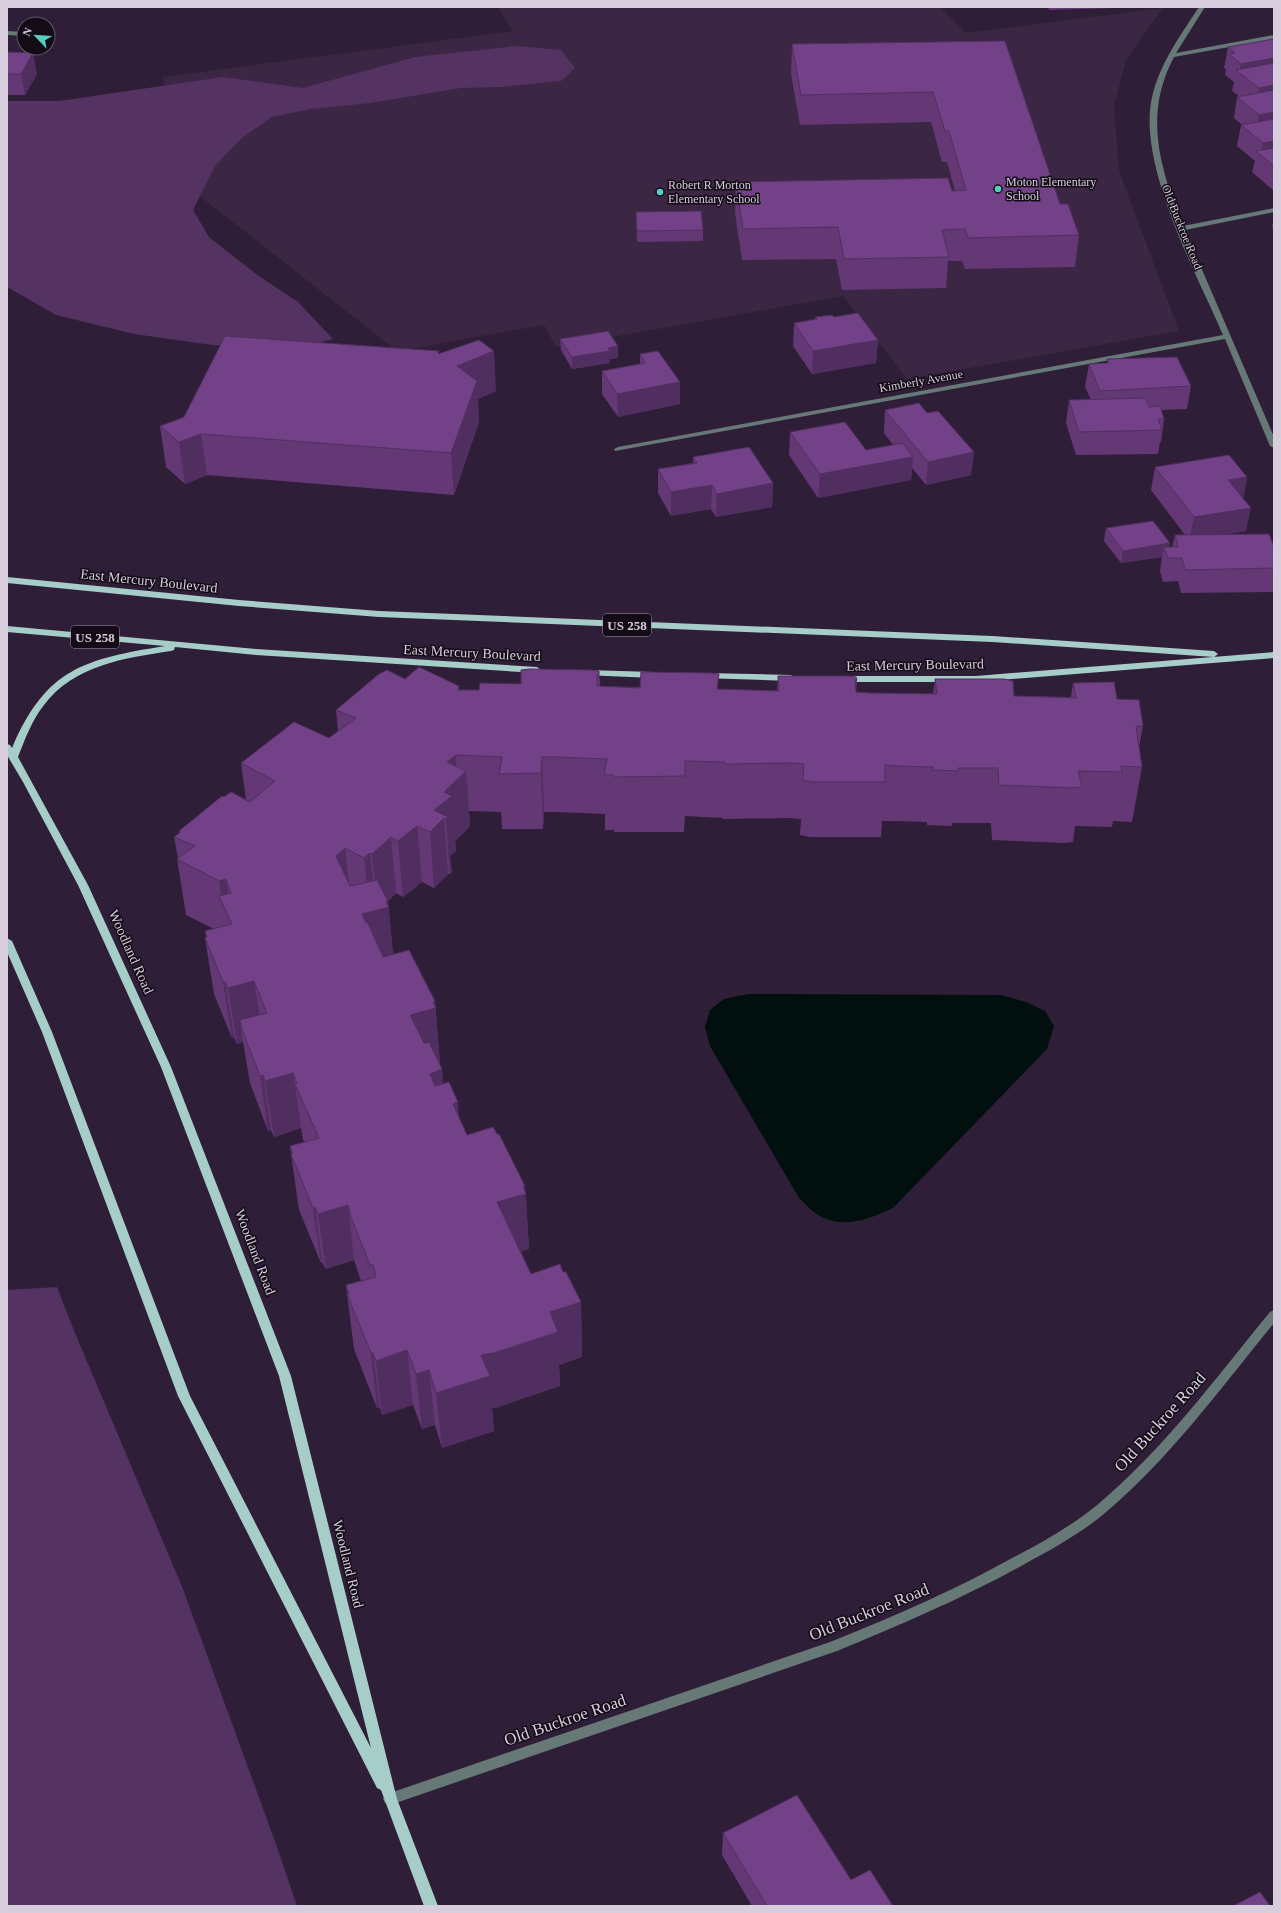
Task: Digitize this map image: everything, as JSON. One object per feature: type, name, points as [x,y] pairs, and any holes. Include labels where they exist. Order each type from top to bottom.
[{"type":"main road","name":"East Mercury Boulevard","points":[[7,580],[379,614],[992,640],[1248,656]]},
{"type":"main road","name":"East Mercury Boulevard","points":[[7,629],[279,654],[546,670]]},
{"type":"main road","points":[[13,757],[25,727],[35,710],[47,694],[65,680],[85,669],[110,661],[183,645]]},
{"type":"main road","name":"East Mercury Boulevard","points":[[833,679],[976,679],[1274,655]]},
{"type":"main road","points":[[577,672],[662,675]]},
{"type":"main road","points":[[694,676],[802,679]]},
{"type":"main road","name":"Woodland Road","points":[[7,747],[28,782],[83,885],[166,1067],[284,1376],[390,1799]]},
{"type":"main road","name":"Woodland Road","points":[[7,940],[47,1032],[184,1396],[390,1799],[431,1906]]},
{"type":"street","name":"Old Buckroe Road","points":[[1202,7],[1170,56],[1155,98],[1152,133],[1163,181],[1181,229],[1274,446]]},
{"type":"street","points":[[1170,56],[1274,37]]},
{"type":"street","points":[[1181,229],[1274,210]]},
{"type":"street","name":"Kimberly Avenue","points":[[618,449],[1228,336]]},
{"type":"street","name":"Old Buckroe Road","points":[[390,1799],[832,1647],[896,1622],[956,1594],[1022,1559],[1063,1535],[1100,1510],[1137,1477],[1170,1442],[1274,1315]]},
{"type":"shaded area","name":"Robert R Morton Elementary School","points":[[498,7],[940,7],[966,33],[1163,8],[1126,60],[1114,106],[1119,171],[1179,331],[907,379],[843,296],[556,347],[544,325],[397,351],[131,142],[184,134],[162,77],[513,31]]},
{"type":"shaded area","points":[[516,46],[561,50],[575,68],[561,81],[501,87],[461,88],[371,103],[311,109],[272,117],[243,137],[215,166],[193,210],[209,237],[256,274],[298,302],[333,339],[292,349],[212,345],[134,334],[56,315],[7,287],[7,101],[59,101],[223,77],[303,88],[415,57]]},
{"type":"shaded area","points":[[748,994],[1001,995],[1026,1002],[1045,1011],[1054,1026],[1047,1049],[893,1208],[866,1219],[837,1222],[818,1215],[799,1198],[710,1046],[705,1027],[710,1010],[724,999]]},
{"type":"shaded area","points":[[57,1287],[183,1589],[297,1906],[7,1906],[7,1290]]},
{"type":"building","points":[[1274,39],[1274,58],[1241,64],[1229,54],[1235,53],[1228,47]]},
{"type":"building","points":[[1005,41],[1060,204],[1068,204],[1079,235],[968,238],[965,229],[942,230],[949,257],[844,259],[838,227],[743,229],[736,182],[948,178],[952,191],[966,190],[949,131],[945,131],[933,92],[801,95],[792,44]]},
{"type":"building","points":[[7,52],[16,52],[16,56],[31,56],[21,74],[7,74]]},
{"type":"building","points":[[1274,63],[1274,85],[1259,88],[1236,70]]},
{"type":"building","points":[[1274,90],[1274,112],[1259,115],[1237,97]]},
{"type":"building","points":[[1274,119],[1274,141],[1263,143],[1241,125]]},
{"type":"building","points":[[1274,148],[1274,166],[1256,151]]},
{"type":"building","points":[[701,211],[703,230],[637,231],[636,212]]},
{"type":"building","points":[[858,313],[878,340],[813,351],[794,323],[817,319],[815,317],[832,315],[834,317]]},
{"type":"building","points":[[608,331],[618,346],[608,348],[610,351],[572,357],[560,339]]},
{"type":"building","points":[[225,336],[439,351],[438,354],[479,340],[494,351],[457,366],[477,381],[451,453],[201,434],[179,442],[160,426],[184,417]]},
{"type":"building","points":[[658,351],[680,382],[617,394],[602,371],[645,363],[640,354]]},
{"type":"building","points":[[1177,357],[1191,386],[1100,391],[1089,364],[1109,363],[1107,359]]},
{"type":"building","points":[[1146,398],[1149,407],[1160,406],[1164,419],[1158,419],[1162,430],[1079,432],[1069,400]]},
{"type":"building","points":[[919,403],[927,413],[938,411],[974,452],[928,462],[885,410]]},
{"type":"building","points":[[845,422],[866,450],[903,443],[913,457],[820,474],[790,432]]},
{"type":"building","points":[[749,447],[773,483],[717,494],[712,485],[671,492],[658,469],[697,463],[693,457]]},
{"type":"building","points":[[1229,455],[1247,477],[1228,480],[1251,508],[1194,517],[1155,467]]},
{"type":"building","points":[[1153,521],[1170,543],[1123,551],[1106,528]]},
{"type":"building","points":[[1269,534],[1274,547],[1274,568],[1185,570],[1182,558],[1168,558],[1164,547],[1178,547],[1175,535]]},
{"type":"building","points":[[419,667],[459,686],[458,690],[479,690],[480,683],[521,684],[521,670],[530,669],[599,671],[599,675],[597,675],[597,686],[640,688],[641,672],[719,674],[717,689],[779,691],[778,676],[847,676],[856,677],[856,692],[869,693],[937,694],[935,679],[1004,679],[1013,681],[1014,696],[1076,698],[1073,683],[1114,682],[1117,699],[1139,700],[1143,726],[1136,726],[1142,767],[1121,766],[1122,772],[1078,771],[1082,787],[1073,788],[999,785],[998,768],[958,768],[958,771],[933,770],[933,767],[885,765],[885,782],[813,782],[803,780],[804,764],[725,764],[725,762],[685,761],[685,776],[614,777],[614,775],[604,775],[607,759],[556,757],[542,757],[541,773],[499,774],[502,757],[456,755],[447,762],[466,771],[444,792],[452,796],[434,810],[448,817],[446,819],[444,818],[430,832],[417,826],[398,841],[391,837],[372,854],[370,853],[364,858],[345,848],[336,856],[350,886],[377,880],[388,901],[386,902],[389,907],[362,914],[366,923],[368,923],[383,957],[409,950],[435,1001],[433,1002],[436,1008],[410,1015],[424,1043],[429,1042],[442,1069],[430,1074],[435,1086],[449,1082],[458,1102],[453,1104],[467,1135],[493,1127],[497,1134],[499,1134],[525,1186],[523,1186],[526,1194],[497,1202],[531,1274],[560,1264],[563,1272],[566,1272],[581,1302],[550,1312],[558,1332],[491,1354],[492,1353],[481,1355],[490,1376],[436,1393],[429,1370],[416,1374],[407,1350],[376,1361],[373,1353],[371,1353],[347,1294],[349,1294],[346,1285],[376,1277],[373,1265],[370,1265],[351,1217],[348,1205],[318,1214],[315,1207],[313,1208],[291,1154],[293,1153],[290,1146],[319,1138],[295,1084],[297,1083],[293,1073],[265,1081],[263,1075],[260,1076],[241,1027],[240,1020],[267,1013],[254,981],[228,988],[225,982],[223,982],[205,938],[207,937],[205,931],[232,924],[219,896],[231,893],[226,879],[219,881],[177,859],[195,846],[174,837],[181,832],[179,831],[222,796],[224,797],[231,792],[250,802],[275,781],[241,763],[294,722],[329,738],[356,718],[336,710],[379,674],[387,670],[405,679]]},
{"type":"building","points":[[797,1795],[851,1880],[870,1870],[893,1906],[767,1906],[723,1833]]},
{"type":"building","points":[[1260,1892],[1270,1906],[1233,1906]]},
{"type":"place","name":"Moton Elementary School","points":[[998,189]]},
{"type":"place","name":"Robert R Morton Elementary School","points":[[660,192]]}]
